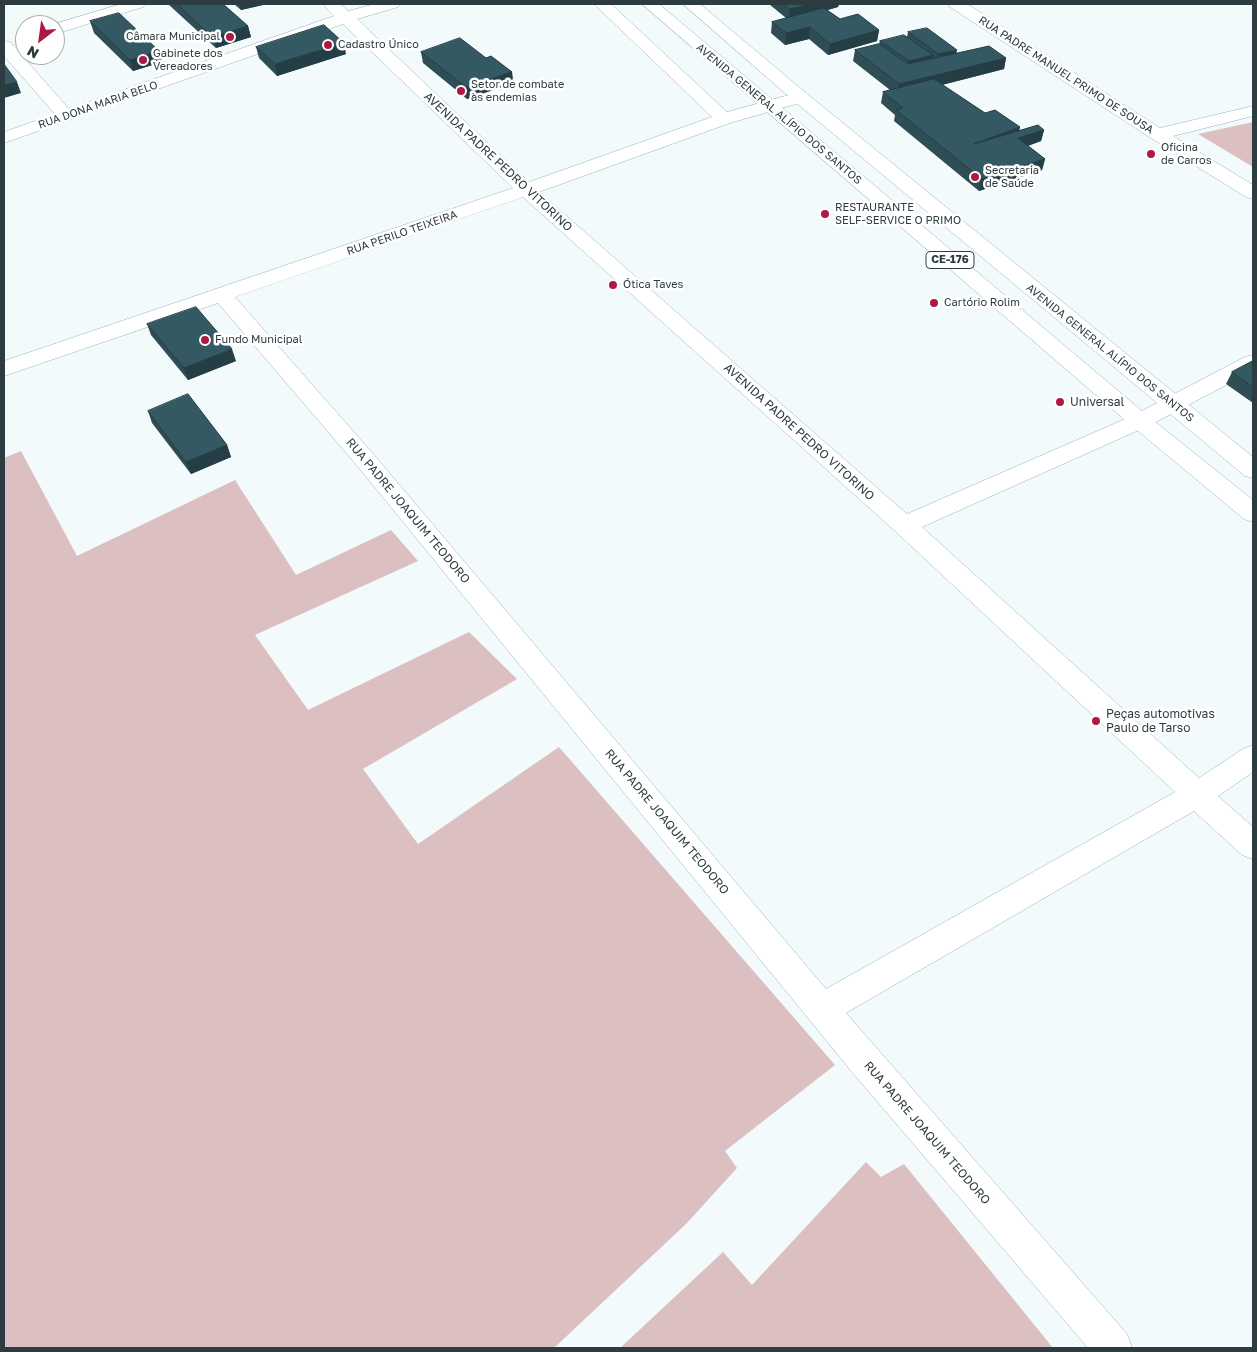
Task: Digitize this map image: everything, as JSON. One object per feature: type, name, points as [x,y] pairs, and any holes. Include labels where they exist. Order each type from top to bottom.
[{"type":"street","points":[[65,27],[137,4]]},
{"type":"street","name":"RUA DONA MARIA BELO","points":[[4,138],[339,11],[392,4]]},
{"type":"street","points":[[602,4],[724,119]]},
{"type":"street","name":"AVENIDA GENERAL ALÍPIO DOS SANTOS","points":[[650,4],[1140,421],[1253,513]]},
{"type":"street","name":"AVENIDA GENERAL ALÍPIO DOS SANTOS","points":[[691,4],[800,97],[1253,470]]},
{"type":"street","name":"RUA PADRE MANUEL PRIMO DE SOUSA","points":[[956,4],[1157,134],[1253,192]]},
{"type":"street","name":"AVENIDA PADRE PEDRO VITORINO","points":[[339,11],[526,190],[904,525],[1253,846]]},
{"type":"street","points":[[8,44],[66,116]]},
{"type":"street","name":"RUA PERILO TEIXEIRA","points":[[4,369],[526,190],[724,119],[800,97]]},
{"type":"street","points":[[1157,134],[1253,112]]},
{"type":"street","name":"RUA PADRE JOAQUIM TEODORO","points":[[222,295],[367,462],[822,1009],[1112,1348]]},
{"type":"street","points":[[904,525],[1140,421],[1253,362]]},
{"type":"street","points":[[822,1009],[1196,795],[1253,757]]},
{"type":"shaded area","points":[[1253,122],[1253,167],[1198,134]]},
{"type":"shaded area","points":[[21,451],[77,556],[235,480],[296,575],[391,530],[418,561],[255,635],[308,710],[469,632],[517,679],[363,769],[418,844],[559,747],[835,1065],[725,1151],[737,1168],[686,1224],[554,1348],[4,1348],[4,458]]},
{"type":"shaded area","points":[[866,1162],[881,1177],[904,1164],[1053,1348],[620,1348],[723,1252],[752,1285]]},
{"type":"building","points":[[177,4],[223,4],[248,26],[213,37]]},
{"type":"building","points":[[784,4],[812,4],[790,9]]},
{"type":"building","points":[[824,8],[840,19],[858,14],[879,30],[830,44],[810,27],[786,33],[772,22]]},
{"type":"building","points":[[119,13],[159,51],[130,60],[90,21]]},
{"type":"building","points":[[324,25],[344,43],[275,64],[256,47]]},
{"type":"building","points":[[927,28],[957,50],[938,54],[908,32]]},
{"type":"building","points":[[904,35],[933,55],[909,61],[880,41]]},
{"type":"building","points":[[460,38],[486,58],[491,56],[512,72],[466,87],[421,52]]},
{"type":"building","points":[[879,44],[908,64],[989,46],[1006,58],[899,84],[855,50]]},
{"type":"building","points":[[4,64],[17,82],[4,85]]},
{"type":"building","points":[[934,79],[985,113],[995,110],[1020,127],[974,144],[1038,125],[1044,130],[1018,138],[1045,159],[982,179],[896,110],[903,108],[883,92]]},
{"type":"building","points":[[196,307],[232,349],[184,368],[147,324]]},
{"type":"building","points":[[1253,361],[1253,387],[1232,372]]},
{"type":"building","points":[[188,394],[227,445],[186,462],[148,411]]},
{"type":"place","name":"Câmara Municipal","points":[[230,37]]},
{"type":"place","name":"Cadastro Único","points":[[328,45]]},
{"type":"place","name":"Gabinete dos Vereadores","points":[[143,60]]},
{"type":"place","name":"Setor de combate às endemias","points":[[461,91]]},
{"type":"place","name":"Oficina de Carros","points":[[1151,154]]},
{"type":"place","name":"Secretaria de Saúde","points":[[975,177]]},
{"type":"place","name":"RESTAURANTE SELF-SERVICE O PRIMO","points":[[825,214]]},
{"type":"place","name":"Ótica Taves","points":[[613,285]]},
{"type":"place","name":"Cartório Rolim","points":[[934,303]]},
{"type":"place","name":"Fundo Municipal","points":[[205,340]]},
{"type":"place","name":"Universal","points":[[1060,402]]},
{"type":"place","name":"Peças automotivas Paulo de Tarso","points":[[1096,721]]}]
